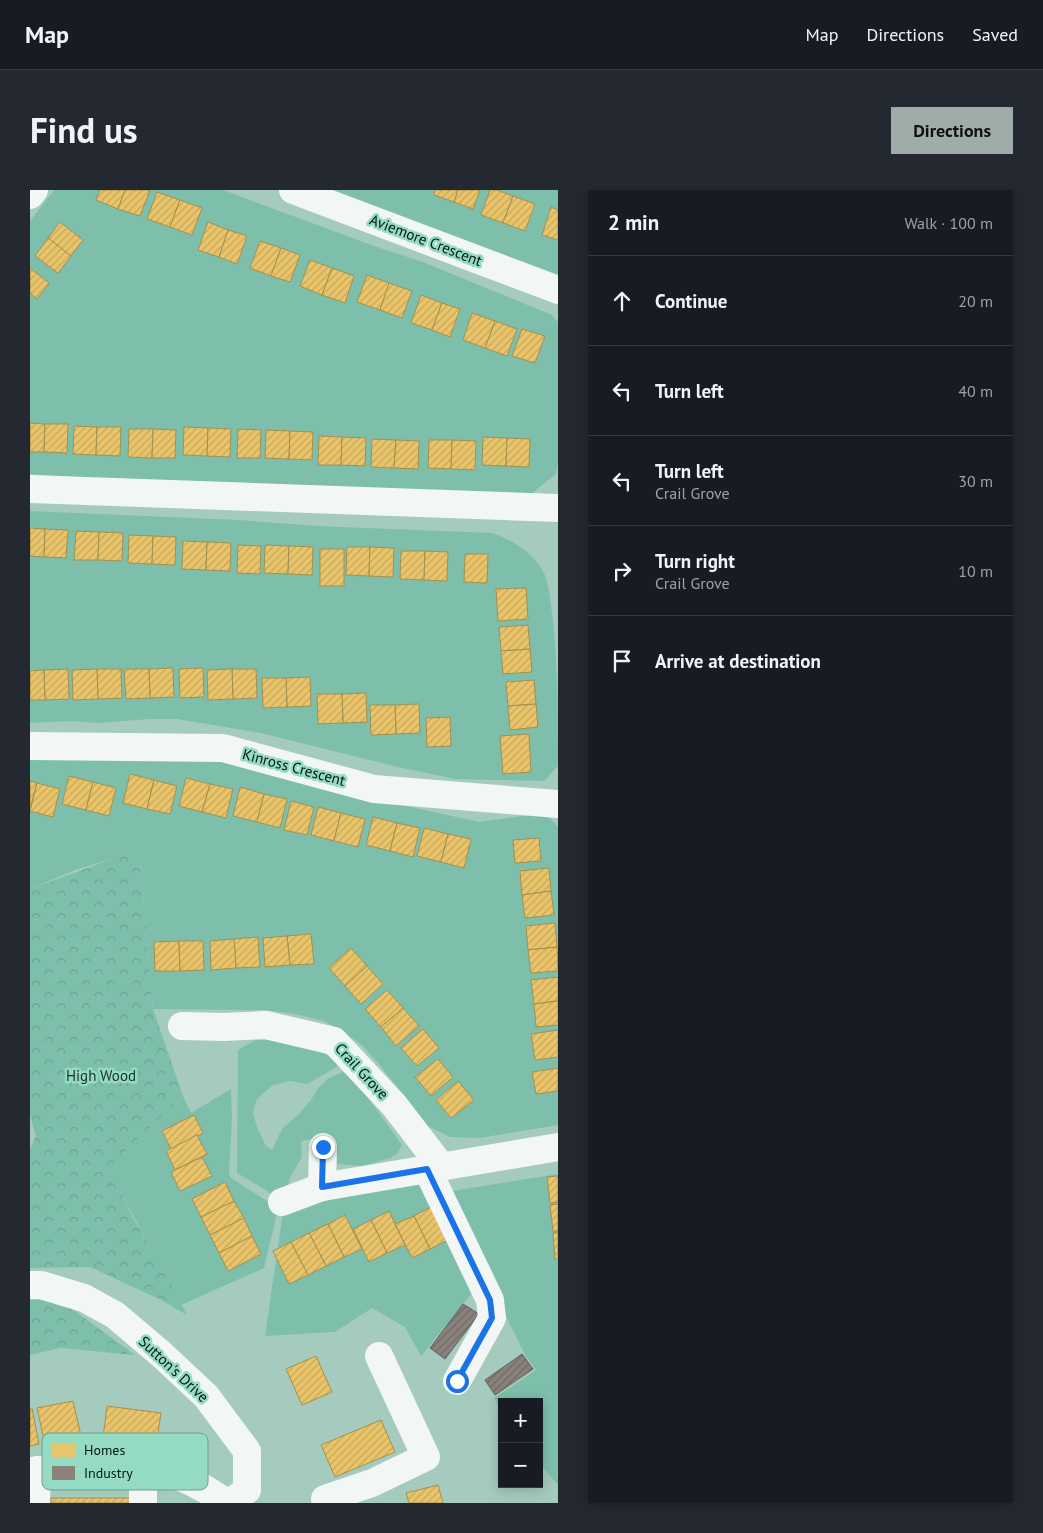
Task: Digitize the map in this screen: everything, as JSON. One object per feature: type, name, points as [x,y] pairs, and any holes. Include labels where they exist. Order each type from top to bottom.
[{"type":"street","points":[[30,195],[34,190]]},
{"type":"street","name":"Aviemore Crescent","points":[[293,190],[558,290]]},
{"type":"street","points":[[30,489],[558,508]]},
{"type":"street","name":"Kinross Crescent","points":[[30,746],[223,748],[374,789],[558,804]]},
{"type":"street","name":"Crail Grove","points":[[182,1026],[224,1039],[266,1025],[334,1041],[394,1105],[434,1167],[490,1300],[492,1318],[457,1381]]},
{"type":"street","points":[[322,1187],[323,1147]]},
{"type":"street","points":[[282,1202],[322,1187],[558,1147]]},
{"type":"street","name":"Sutton's Drive","points":[[30,1285],[40,1285],[84,1298],[115,1316],[161,1354],[206,1396],[247,1451],[247,1490],[229,1503]]},
{"type":"street","points":[[325,1499],[376,1493],[405,1468],[426,1457],[379,1356]]},
{"type":"street","points":[[33,1471],[36,1503]]},
{"type":"street","points":[[143,1490],[143,1503]]},
{"type":"street","points":[[207,1490],[229,1503]]},
{"type":"green space","points":[[54,190],[223,190],[374,246],[423,262],[552,315],[558,322],[558,461],[556,474],[526,498],[151,482],[30,474],[30,221]]},
{"type":"green space","points":[[324,190],[558,190],[558,279]]},
{"type":"green space","points":[[30,511],[492,533],[505,538],[524,549],[534,559],[542,569],[548,584],[556,665],[558,766],[544,781],[455,779],[261,733],[177,719],[98,723],[71,721],[30,723]]},
{"type":"green space","points":[[191,757],[241,765],[375,799],[479,822],[545,813],[558,827],[558,1125],[479,1138],[450,1137],[428,1126],[362,1045],[324,1021],[266,1010],[153,1009],[139,851],[75,870],[30,889],[30,758]]},
{"type":"green space","name":"High Wood","points":[[139,851],[153,1009],[183,1096],[109,1166],[133,1218],[160,1263],[187,1315],[161,1300],[90,1267],[30,1268],[30,1149],[36,1136],[30,1116],[30,889],[112,859],[116,853]]},
{"type":"green space","points":[[280,1039],[305,1045],[319,1051],[340,1065],[307,1084],[290,1081],[273,1085],[257,1099],[253,1113],[266,1146],[272,1150],[282,1129],[299,1114],[318,1088],[329,1078],[345,1071],[353,1077],[402,1145],[397,1154],[390,1158],[362,1166],[337,1164],[323,1150],[319,1138],[301,1141],[302,1157],[290,1177],[287,1189],[274,1195],[237,1173],[238,1050],[256,1040]]},
{"type":"green space","points":[[231,1089],[232,1118],[229,1173],[231,1178],[278,1209],[264,1268],[181,1305],[108,1166],[183,1096],[191,1113]]},
{"type":"green space","points":[[558,1174],[558,1485],[543,1468],[543,1398],[498,1398],[498,1405],[494,1398],[536,1370],[525,1355],[445,1192]]},
{"type":"green space","points":[[424,1182],[476,1288],[421,1356],[405,1327],[372,1308],[335,1332],[265,1336],[284,1205],[316,1203]]},
{"type":"green space","points":[[30,1300],[60,1300],[135,1355],[60,1348],[30,1355]]},
{"type":"building: Homes","points":[[100,190],[125,190],[118,209],[96,200]]},
{"type":"building: Homes","points":[[125,190],[150,190],[140,216],[118,209]]},
{"type":"building: Homes","points":[[435,190],[458,190],[454,202],[434,195]]},
{"type":"building: Homes","points":[[458,190],[480,190],[473,209],[454,202]]},
{"type":"building: Homes","points":[[490,190],[497,190],[513,196],[503,223],[481,215]]},
{"type":"building: Homes","points":[[157,192],[180,200],[170,227],[147,219]]},
{"type":"building: Homes","points":[[513,196],[535,204],[525,231],[503,223]]},
{"type":"building: Homes","points":[[180,200],[202,208],[192,235],[170,227]]},
{"type":"building: Homes","points":[[551,207],[558,210],[558,240],[542,235]]},
{"type":"building: Homes","points":[[60,222],[83,240],[71,256],[48,238]]},
{"type":"building: Homes","points":[[208,222],[228,230],[219,257],[198,250]]},
{"type":"building: Homes","points":[[228,230],[247,236],[237,264],[219,257]]},
{"type":"building: Homes","points":[[48,238],[71,256],[58,273],[35,256]]},
{"type":"building: Homes","points":[[260,241],[281,248],[271,276],[250,268]]},
{"type":"building: Homes","points":[[281,248],[300,255],[290,282],[271,276]]},
{"type":"building: Homes","points":[[310,260],[332,268],[322,295],[300,286]]},
{"type":"building: Homes","points":[[30,268],[49,283],[37,299],[30,293]]},
{"type":"building: Homes","points":[[332,268],[354,276],[345,303],[322,295]]},
{"type":"building: Homes","points":[[367,275],[389,283],[380,310],[357,302]]},
{"type":"building: Homes","points":[[389,283],[412,291],[402,318],[380,310]]},
{"type":"building: Homes","points":[[421,295],[442,303],[432,330],[411,323]]},
{"type":"building: Homes","points":[[442,303],[460,309],[450,337],[432,330]]},
{"type":"building: Homes","points":[[472,313],[495,321],[485,348],[463,340]]},
{"type":"building: Homes","points":[[495,321],[517,329],[507,356],[485,348]]},
{"type":"building: Homes","points":[[522,329],[545,336],[535,363],[512,356]]},
{"type":"building: Homes","points":[[30,423],[45,424],[44,452],[30,452]]},
{"type":"building: Homes","points":[[45,424],[68,424],[67,453],[44,452]]},
{"type":"building: Homes","points":[[74,426],[97,427],[96,455],[73,454]]},
{"type":"building: Homes","points":[[97,427],[121,427],[120,456],[96,455]]},
{"type":"building: Homes","points":[[184,427],[208,428],[207,456],[183,455]]},
{"type":"building: Homes","points":[[208,428],[231,429],[230,457],[207,456]]},
{"type":"building: Homes","points":[[129,429],[153,429],[152,458],[128,457]]},
{"type":"building: Homes","points":[[153,429],[176,430],[175,458],[152,458]]},
{"type":"building: Homes","points":[[238,429],[261,430],[260,458],[237,458]]},
{"type":"building: Homes","points":[[266,430],[290,431],[289,459],[265,458]]},
{"type":"building: Homes","points":[[290,431],[313,432],[312,460],[289,459]]},
{"type":"building: Homes","points":[[319,436],[342,437],[341,465],[318,465]]},
{"type":"building: Homes","points":[[342,437],[366,438],[365,466],[341,465]]},
{"type":"building: Homes","points":[[483,437],[507,438],[506,466],[482,465]]},
{"type":"building: Homes","points":[[507,438],[530,439],[529,467],[506,466]]},
{"type":"building: Homes","points":[[372,439],[396,440],[394,468],[371,467]]},
{"type":"building: Homes","points":[[396,440],[419,441],[418,469],[394,468]]},
{"type":"building: Homes","points":[[429,440],[452,440],[451,469],[428,468]]},
{"type":"building: Homes","points":[[452,440],[476,441],[475,470],[451,469]]},
{"type":"building: Homes","points":[[30,528],[45,529],[44,557],[30,556]]},
{"type":"building: Homes","points":[[45,529],[68,530],[66,558],[44,557]]},
{"type":"building: Homes","points":[[76,531],[99,532],[98,560],[74,560]]},
{"type":"building: Homes","points":[[99,532],[123,533],[122,561],[98,560]]},
{"type":"building: Homes","points":[[129,535],[153,536],[152,564],[128,563]]},
{"type":"building: Homes","points":[[153,536],[176,537],[175,565],[152,564]]},
{"type":"building: Homes","points":[[183,541],[207,542],[206,570],[182,569]]},
{"type":"building: Homes","points":[[207,542],[231,543],[230,571],[206,570]]},
{"type":"building: Homes","points":[[238,545],[261,546],[260,574],[237,573]]},
{"type":"building: Homes","points":[[265,545],[289,546],[288,574],[264,573]]},
{"type":"building: Homes","points":[[289,546],[313,547],[312,575],[288,574]]},
{"type":"building: Homes","points":[[347,547],[370,547],[369,576],[346,575]]},
{"type":"building: Homes","points":[[370,547],[394,548],[393,577],[369,576]]},
{"type":"building: Homes","points":[[320,549],[344,549],[344,586],[320,586]]},
{"type":"building: Homes","points":[[401,551],[425,551],[424,580],[400,579]]},
{"type":"building: Homes","points":[[425,551],[448,552],[447,581],[424,580]]},
{"type":"building: Homes","points":[[465,554],[488,554],[487,583],[464,582]]},
{"type":"building: Homes","points":[[526,588],[528,619],[498,621],[496,589]]},
{"type":"building: Homes","points":[[528,625],[530,649],[501,651],[499,627]]},
{"type":"building: Homes","points":[[530,649],[532,672],[503,674],[501,651]]},
{"type":"building: Homes","points":[[173,668],[174,697],[150,698],[149,669]]},
{"type":"building: Homes","points":[[203,668],[204,697],[180,698],[179,669]]},
{"type":"building: Homes","points":[[68,669],[69,699],[45,700],[44,670]]},
{"type":"building: Homes","points":[[97,669],[121,669],[122,698],[98,699]]},
{"type":"building: Homes","points":[[97,669],[98,699],[73,700],[72,670]]},
{"type":"building: Homes","points":[[124,669],[149,669],[150,698],[126,699]]},
{"type":"building: Homes","points":[[232,669],[256,669],[257,698],[233,699]]},
{"type":"building: Homes","points":[[232,669],[233,699],[208,700],[207,670]]},
{"type":"building: Homes","points":[[44,670],[45,700],[30,700],[30,671]]},
{"type":"building: Homes","points":[[310,677],[311,706],[287,707],[286,678]]},
{"type":"building: Homes","points":[[262,678],[286,678],[287,707],[263,708]]},
{"type":"building: Homes","points":[[534,680],[536,704],[508,706],[506,682]]},
{"type":"building: Homes","points":[[366,693],[367,722],[343,723],[342,694]]},
{"type":"building: Homes","points":[[317,694],[342,694],[343,723],[318,724]]},
{"type":"building: Homes","points":[[419,704],[420,733],[396,734],[395,705]]},
{"type":"building: Homes","points":[[536,704],[538,727],[510,730],[508,706]]},
{"type":"building: Homes","points":[[370,705],[395,705],[396,734],[371,735]]},
{"type":"building: Homes","points":[[450,717],[451,746],[427,747],[426,718]]},
{"type":"building: Homes","points":[[529,734],[531,772],[503,774],[500,736]]},
{"type":"building: Homes","points":[[130,774],[154,780],[147,809],[123,803]]},
{"type":"building: Homes","points":[[69,776],[93,782],[86,810],[62,804]]},
{"type":"building: Homes","points":[[186,778],[210,784],[202,812],[179,806]]},
{"type":"building: Homes","points":[[154,780],[177,786],[170,814],[147,809]]},
{"type":"building: Homes","points":[[30,781],[37,783],[30,809]]},
{"type":"building: Homes","points":[[93,782],[116,788],[109,816],[86,810]]},
{"type":"building: Homes","points":[[37,783],[60,789],[53,817],[30,811]]},
{"type":"building: Homes","points":[[210,784],[233,789],[226,818],[202,812]]},
{"type":"building: Homes","points":[[240,787],[264,794],[257,822],[233,816]]},
{"type":"building: Homes","points":[[264,794],[287,799],[280,828],[257,822]]},
{"type":"building: Homes","points":[[291,801],[314,807],[307,835],[284,830]]},
{"type":"building: Homes","points":[[318,807],[341,813],[334,841],[311,835]]},
{"type":"building: Homes","points":[[341,813],[365,819],[358,847],[334,841]]},
{"type":"building: Homes","points":[[373,817],[397,823],[390,851],[366,845]]},
{"type":"building: Homes","points":[[397,823],[420,828],[413,857],[390,851]]},
{"type":"building: Homes","points":[[424,828],[448,834],[441,862],[417,856]]},
{"type":"building: Homes","points":[[448,834],[471,839],[464,868],[441,862]]},
{"type":"building: Homes","points":[[539,838],[541,861],[515,863],[513,840]]},
{"type":"building: Homes","points":[[549,868],[551,891],[522,895],[520,871]]},
{"type":"building: Homes","points":[[551,891],[554,915],[525,918],[522,895]]},
{"type":"building: Homes","points":[[555,923],[557,947],[528,950],[526,926]]},
{"type":"building: Homes","points":[[311,934],[314,964],[290,965],[287,936]]},
{"type":"building: Homes","points":[[287,936],[290,965],[265,967],[263,938]]},
{"type":"building: Homes","points":[[258,937],[260,967],[236,968],[234,939]]},
{"type":"building: Homes","points":[[234,939],[236,968],[211,970],[210,941]]},
{"type":"building: Homes","points":[[179,941],[180,971],[155,971],[154,942]]},
{"type":"building: Homes","points":[[179,941],[203,941],[204,970],[180,971]]},
{"type":"building: Homes","points":[[557,947],[558,971],[531,973],[528,950]]},
{"type":"building: Homes","points":[[351,948],[367,966],[345,986],[329,968]]},
{"type":"building: Homes","points":[[367,966],[383,984],[361,1004],[345,986]]},
{"type":"building: Homes","points":[[558,977],[558,1001],[534,1004],[531,980]]},
{"type":"building: Homes","points":[[387,990],[403,1008],[381,1027],[365,1009]]},
{"type":"building: Homes","points":[[558,1001],[558,1025],[536,1027],[534,1004]]},
{"type":"building: Homes","points":[[403,1008],[419,1026],[396,1046],[381,1027]]},
{"type":"building: Homes","points":[[423,1029],[439,1048],[417,1066],[401,1048]]},
{"type":"building: Homes","points":[[558,1030],[558,1057],[535,1060],[531,1034]]},
{"type":"building: Homes","points":[[438,1059],[453,1077],[431,1096],[415,1077]]},
{"type":"building: Homes","points":[[558,1068],[558,1091],[536,1094],[532,1072]]},
{"type":"building: Homes","points":[[458,1081],[474,1100],[451,1118],[436,1100]]},
{"type":"building: Homes","points":[[194,1115],[203,1133],[171,1149],[162,1131]]},
{"type":"building: Homes","points":[[197,1135],[207,1154],[175,1170],[166,1151]]},
{"type":"building: Homes","points":[[202,1157],[212,1176],[180,1191],[171,1172]]},
{"type":"building: Homes","points":[[558,1176],[558,1202],[550,1203],[547,1177]]},
{"type":"building: Homes","points":[[225,1182],[234,1201],[201,1217],[192,1199]]},
{"type":"building: Homes","points":[[234,1201],[244,1218],[210,1235],[201,1217]]},
{"type":"building: Homes","points":[[558,1204],[558,1231],[553,1231],[550,1205]]},
{"type":"building: Homes","points":[[431,1207],[448,1240],[430,1249],[414,1216]]},
{"type":"building: Homes","points":[[389,1211],[405,1245],[387,1253],[371,1220]]},
{"type":"building: Homes","points":[[345,1215],[362,1249],[344,1257],[328,1224]]},
{"type":"building: Homes","points":[[414,1216],[430,1249],[412,1258],[395,1224]]},
{"type":"building: Homes","points":[[244,1218],[252,1236],[219,1253],[210,1235]]},
{"type":"building: Homes","points":[[371,1220],[387,1253],[369,1262],[353,1229]]},
{"type":"building: Homes","points":[[328,1224],[344,1257],[326,1266],[309,1233]]},
{"type":"building: Homes","points":[[309,1233],[326,1266],[308,1275],[291,1242]]},
{"type":"building: Homes","points":[[553,1233],[558,1233],[558,1259],[555,1259]]},
{"type":"building: Homes","points":[[252,1236],[261,1254],[228,1271],[219,1253]]},
{"type":"building: Homes","points":[[291,1242],[308,1275],[289,1284],[273,1251]]},
{"type":"building: Homes","points":[[316,1356],[332,1392],[302,1405],[286,1369]]},
{"type":"building: Homes","points":[[73,1401],[80,1433],[43,1433],[37,1408]]},
{"type":"building: Homes","points":[[107,1406],[161,1413],[158,1433],[104,1433]]},
{"type":"building: Homes","points":[[32,1408],[39,1444],[30,1446],[30,1409]]},
{"type":"building: Homes","points":[[381,1420],[395,1452],[335,1477],[321,1445]]},
{"type":"building: Homes","points":[[438,1485],[443,1503],[409,1503],[406,1493]]},
{"type":"building: Homes","points":[[51,1498],[130,1498],[130,1503],[51,1503]]},
{"type":"building: Industry","points":[[463,1304],[479,1314],[445,1359],[430,1348]]},
{"type":"building: Industry","points":[[522,1354],[533,1369],[495,1395],[485,1380]]},
{"type":"route","points":[[323,1147],[322,1187],[427,1169],[490,1300],[492,1318],[457,1381]]}]
